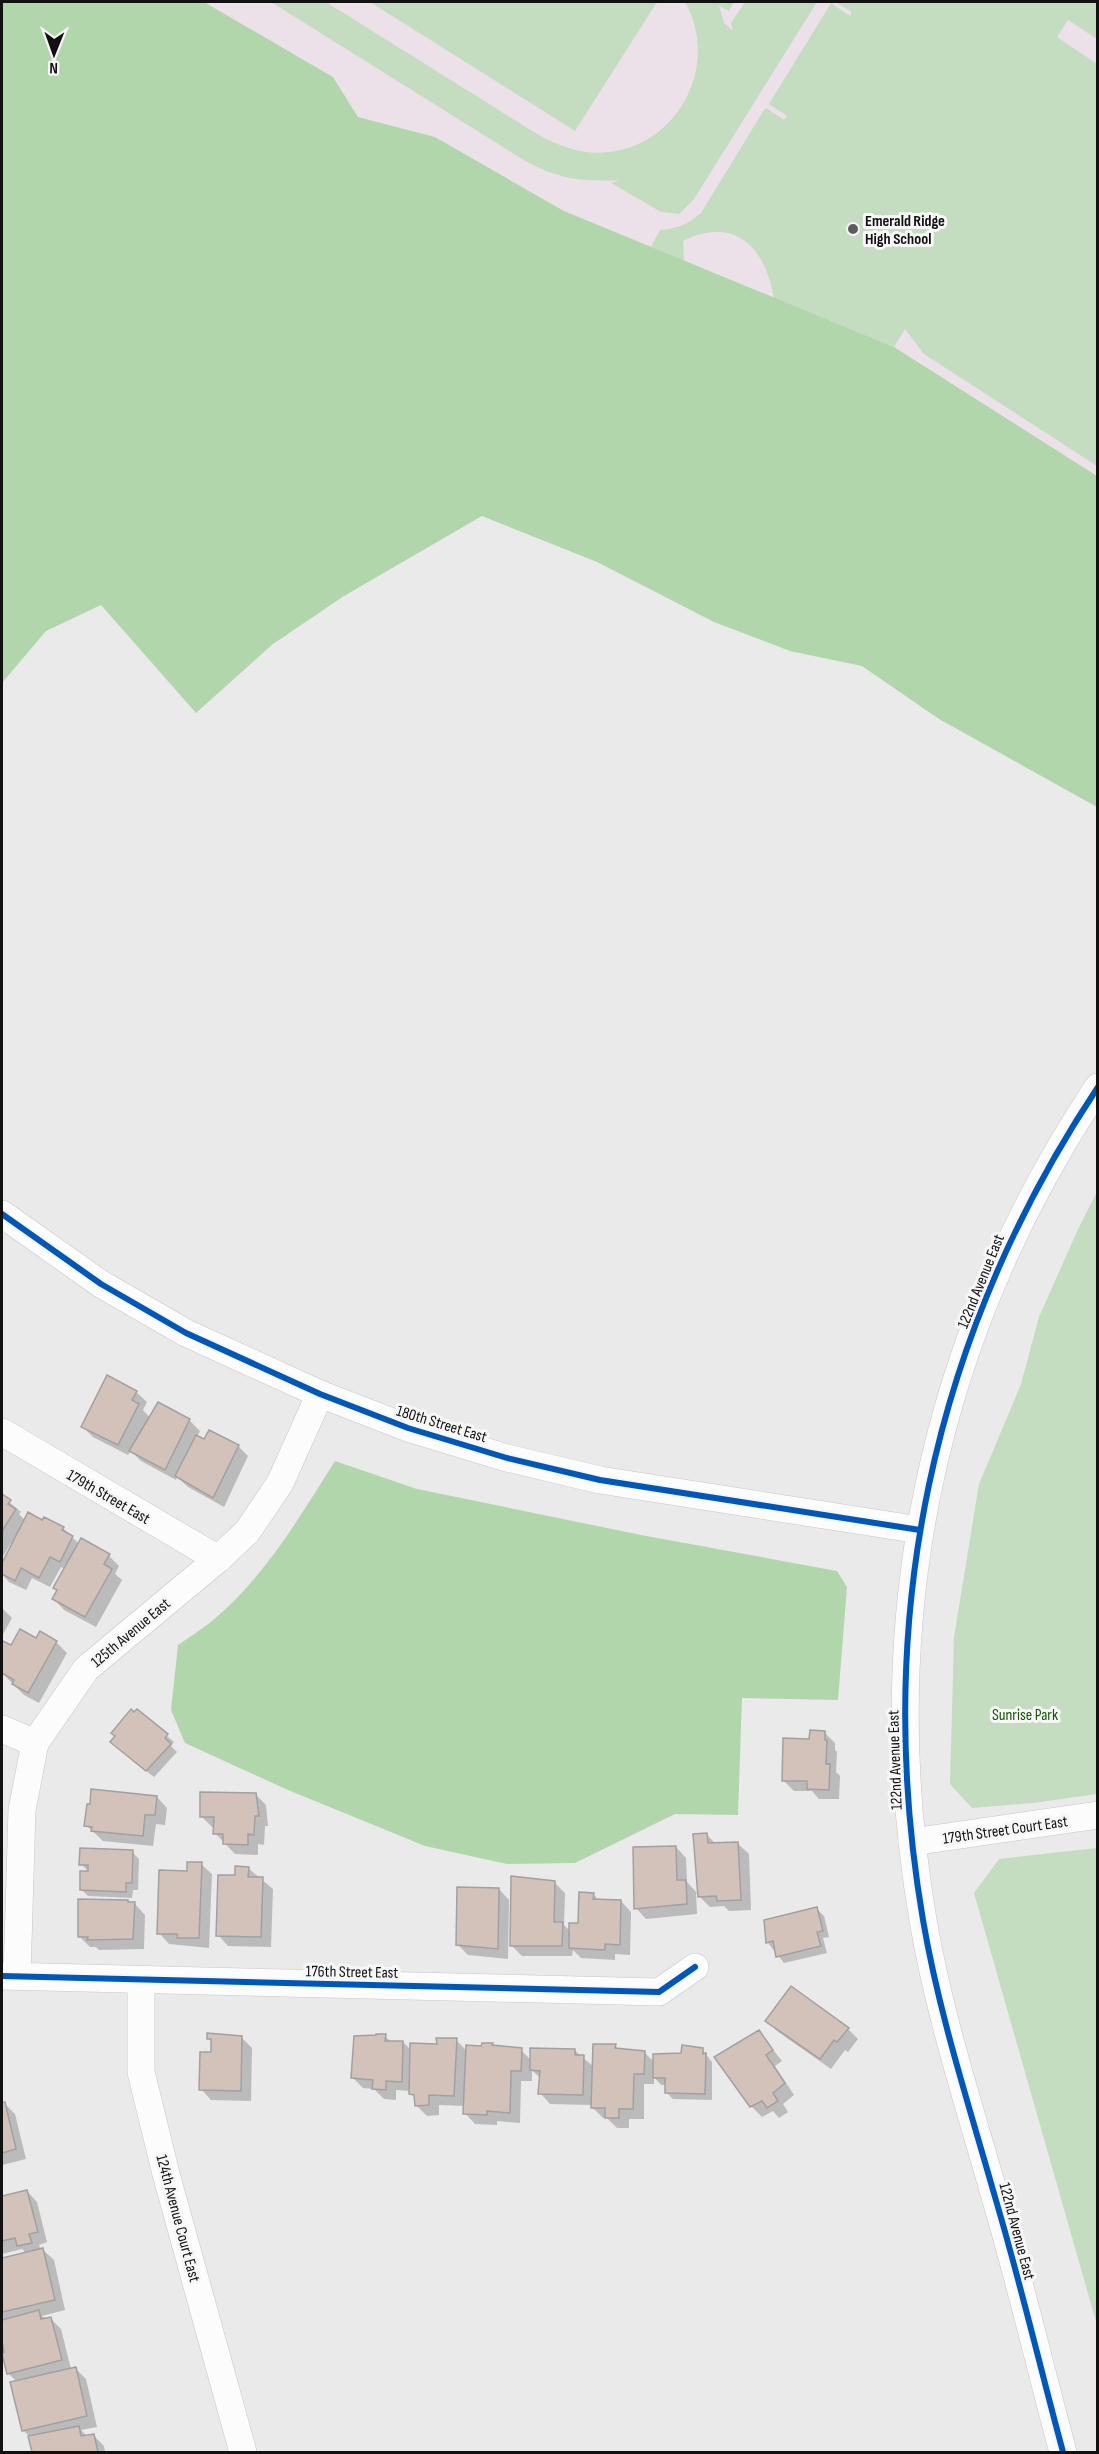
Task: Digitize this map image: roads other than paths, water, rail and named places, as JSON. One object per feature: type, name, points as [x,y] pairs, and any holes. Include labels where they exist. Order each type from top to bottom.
[{"type":"street","name":"122nd Avenue East","points":[[1063,2452],[997,2202],[944,2015],[923,1924],[908,1798],[906,1661],[909,1606],[920,1530],[941,1428],[980,1311],[1024,1210],[1070,1128],[1098,1087]]},
{"type":"street","name":"180th Street East","points":[[2,1214],[102,1284],[186,1333],[320,1394],[408,1428],[507,1458],[600,1480],[920,1530]]},
{"type":"street","name":"125th Avenue East","points":[[9,1976],[22,1810],[35,1743],[86,1669],[247,1532],[280,1483],[320,1394]]},
{"type":"street","name":"179th Street East","points":[[2,1432],[218,1559]]},
{"type":"street","points":[[2,1730],[35,1743]]},
{"type":"street","name":"179th Street Court East","points":[[912,1842],[1098,1815]]},
{"type":"street","name":"176th Street East","points":[[9,1976],[659,1992],[695,1967]]},
{"type":"street","name":"124th Avenue Court East","points":[[141,1980],[141,2072],[166,2174],[243,2452]]},
{"type":"place","name":"Emerald Ridge High School","points":[[853,229]]},
{"type":"park label","name":"Sunrise Park","points":[[1025,1714]]}]
